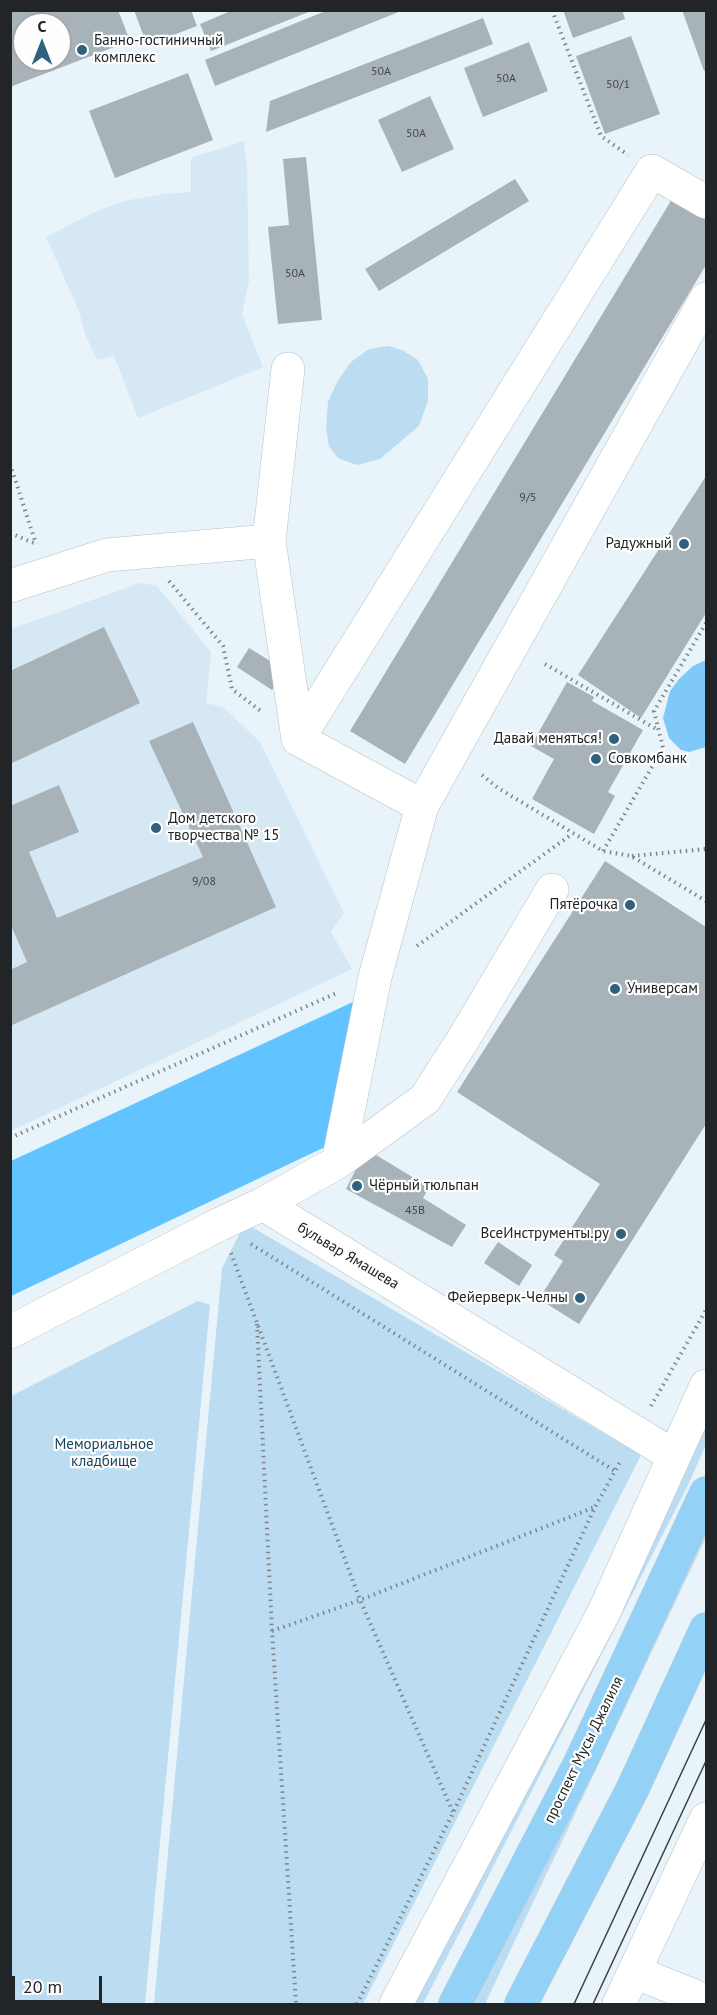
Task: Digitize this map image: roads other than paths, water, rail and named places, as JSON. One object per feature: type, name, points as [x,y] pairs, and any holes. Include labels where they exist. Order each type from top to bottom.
[{"type":"main road","name":"проспект Мусы Джалиля","points":[[455,2004],[581,1761],[706,1493]]},
{"type":"main road","points":[[521,2004],[633,1788],[706,1629]]},
{"type":"street","points":[[298,739],[652,171],[706,202]]},
{"type":"street","points":[[338,1162],[375,977],[422,806],[706,299]]},
{"type":"street","points":[[288,369],[269,541],[298,739]]},
{"type":"street","points":[[10,586],[107,555],[269,541]]},
{"type":"street","points":[[298,739],[422,806]]},
{"type":"street","points":[[10,1332],[263,1204],[338,1162],[425,1099],[552,890]]},
{"type":"street","name":"бульвар Ямашева","points":[[263,1204],[674,1456]]},
{"type":"street","points":[[396,2004],[604,1612],[706,1386]]},
{"type":"street","points":[[619,2004],[706,1819]]},
{"type":"street","points":[[634,1972],[692,1995],[706,2004]]},
{"type":"tram line","points":[[574,2004],[706,1720]]},
{"type":"tram line","points":[[593,2004],[706,1761]]},
{"type":"place","name":"Банно-гостиничный комплекс","points":[[82,50]]},
{"type":"place","name":"Радужный","points":[[684,544]]},
{"type":"place","name":"Давай меняться!","points":[[614,739]]},
{"type":"place","name":"Совкомбанк","points":[[596,759]]},
{"type":"place","name":"Дом детского творчества № 15","points":[[156,828]]},
{"type":"place","name":"Пятёрочка","points":[[630,905]]},
{"type":"place","name":"Универсам","points":[[615,989]]},
{"type":"place","name":"Чёрный тюльпан","points":[[357,1186]]},
{"type":"place","name":"ВсеИнструменты.ру","points":[[621,1234]]},
{"type":"place","name":"Фейерверк-Челны","points":[[580,1298]]},
{"type":"park label","name":"Мемориальное кладбище","points":[[104,1454]]}]
